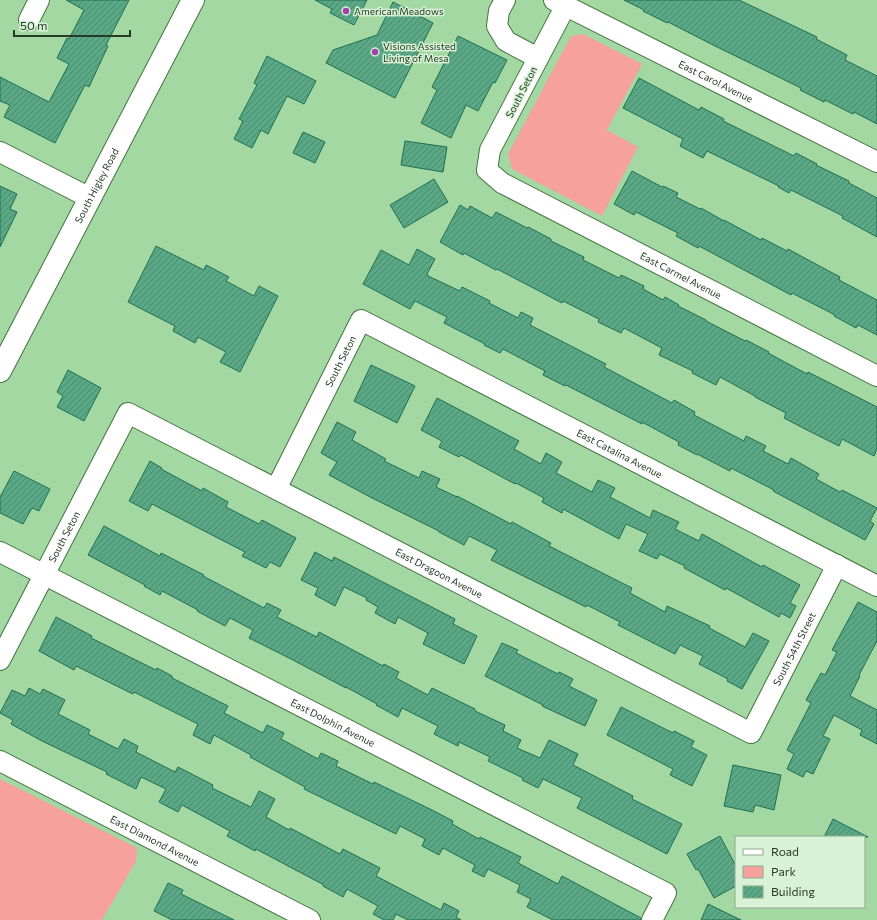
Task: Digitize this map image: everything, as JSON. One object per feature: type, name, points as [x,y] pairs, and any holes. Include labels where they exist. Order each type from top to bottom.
[{"type":"main road","name":"South Higley Road","points":[[0,370],[193,0]]},
{"type":"street","points":[[29,20],[39,0]]},
{"type":"street","name":"South Seton","points":[[505,0],[499,11],[497,26],[506,41],[538,58]]},
{"type":"street","name":"South Seton","points":[[487,170],[490,150],[538,58],[560,3]]},
{"type":"street","name":"East Carol Avenue","points":[[560,3],[877,162]]},
{"type":"street","points":[[0,152],[90,198]]},
{"type":"street","name":"East Carmel Avenue","points":[[487,170],[502,183],[877,376]]},
{"type":"street","name":"South Seton","points":[[276,489],[361,320]]},
{"type":"street","name":"East Catalina Avenue","points":[[361,320],[877,586]]},
{"type":"street","name":"South Seton","points":[[0,660],[128,413]]},
{"type":"street","name":"East Dragoon Avenue","points":[[128,413],[751,734]]},
{"type":"street","name":"East Dolphin Avenue","points":[[0,552],[666,894],[652,920]]},
{"type":"street","name":"South 54th Street","points":[[751,734],[837,565]]},
{"type":"street","name":"East Diamond Avenue","points":[[0,761],[310,920]]},
{"type":"green space","points":[[583,34],[642,64],[607,130],[638,147],[602,216],[512,169],[508,154],[571,36]]},
{"type":"green space","points":[[0,779],[137,848],[136,861],[102,920],[0,920]]},
{"type":"building","points":[[66,0],[129,0],[106,45],[108,46],[89,87],[85,85],[55,143],[4,117],[10,105],[0,101],[0,77],[49,102],[69,64],[57,58],[84,10]]},
{"type":"building","name":"American Meadows","points":[[315,0],[367,0],[354,25],[330,13],[332,9]]},
{"type":"building","points":[[624,0],[739,0],[817,37],[816,39],[847,55],[845,60],[877,76],[877,124],[854,112],[853,114],[825,100],[824,102],[800,90],[801,88],[668,22],[667,23]]},
{"type":"building","name":"Visions Assisted Living of Mesa","points":[[393,2],[433,23],[395,98],[326,63],[333,50],[377,35]]},
{"type":"building","points":[[458,36],[507,60],[495,83],[493,82],[478,111],[466,105],[451,138],[421,123],[437,90],[432,87]]},
{"type":"building","points":[[267,56],[316,81],[304,104],[287,96],[268,134],[261,130],[252,148],[234,139],[243,121],[239,119],[257,85],[254,83]]},
{"type":"building","points":[[639,78],[699,110],[701,107],[724,119],[723,121],[794,156],[796,153],[817,164],[816,165],[849,181],[849,183],[877,198],[877,237],[842,218],[843,216],[791,190],[789,193],[778,187],[779,186],[707,151],[703,158],[680,146],[683,139],[623,108]]},
{"type":"building","points":[[303,132],[325,142],[315,163],[293,153]]},
{"type":"building","points":[[405,141],[447,147],[443,172],[401,165]]},
{"type":"building","points":[[632,171],[662,187],[663,186],[678,193],[676,197],[700,209],[701,208],[761,240],[762,238],[787,251],[788,249],[840,277],[839,280],[877,300],[877,335],[858,325],[856,328],[834,316],[835,315],[792,293],[791,295],[699,246],[698,248],[676,236],[678,233],[636,212],[634,215],[614,204]]},
{"type":"building","points":[[434,179],[448,202],[404,228],[390,205]]},
{"type":"building","points":[[0,186],[17,194],[10,209],[17,212],[0,247]]},
{"type":"building","points":[[460,205],[468,210],[470,206],[492,218],[496,212],[527,228],[528,227],[551,239],[551,241],[584,257],[583,260],[619,278],[621,275],[644,286],[643,289],[663,300],[665,297],[679,305],[678,306],[769,352],[768,353],[807,374],[808,372],[877,407],[877,449],[874,456],[842,439],[839,446],[784,418],[786,413],[720,377],[716,385],[692,373],[693,371],[659,355],[662,348],[624,328],[621,333],[598,322],[599,319],[563,301],[562,303],[464,253],[463,255],[440,242]]},
{"type":"building","points":[[156,246],[204,270],[206,265],[229,277],[226,281],[254,296],[259,286],[278,296],[240,372],[220,362],[226,352],[198,337],[195,343],[173,331],[175,326],[128,302]]},
{"type":"building","points":[[417,249],[435,259],[427,274],[428,276],[460,291],[462,287],[490,301],[489,303],[518,318],[521,312],[533,318],[530,325],[606,364],[604,367],[672,403],[674,400],[695,412],[694,415],[744,441],[746,436],[766,446],[763,451],[788,464],[791,458],[819,474],[816,479],[840,492],[842,490],[877,508],[870,521],[874,524],[865,540],[731,468],[730,471],[678,445],[679,442],[642,422],[642,424],[566,385],[565,386],[543,375],[545,371],[503,349],[500,353],[484,345],[485,344],[444,323],[447,317],[415,301],[410,309],[363,284],[381,250],[409,265]]},
{"type":"building","points":[[371,365],[415,386],[397,423],[354,401]]},
{"type":"building","points":[[68,370],[101,388],[84,421],[57,407],[63,396],[57,392]]},
{"type":"building","points":[[437,398],[519,441],[514,449],[541,464],[546,453],[562,462],[556,473],[592,492],[598,480],[615,488],[610,497],[650,518],[653,510],[679,522],[675,529],[699,541],[702,534],[762,567],[763,565],[800,585],[790,603],[796,606],[790,618],[781,613],[779,617],[726,588],[725,590],[684,568],[685,566],[660,554],[657,559],[639,551],[648,534],[626,524],[619,539],[563,509],[562,513],[542,502],[544,498],[516,483],[515,484],[461,455],[459,457],[439,447],[442,441],[421,430]]},
{"type":"building","points":[[337,422],[356,432],[352,440],[386,459],[384,461],[419,478],[422,471],[440,479],[436,487],[457,496],[511,524],[512,522],[551,543],[549,546],[632,588],[630,593],[665,612],[667,606],[710,626],[709,628],[745,647],[753,633],[769,641],[742,689],[727,681],[728,679],[699,664],[703,656],[680,645],[675,654],[618,625],[620,622],[587,605],[586,607],[491,560],[497,550],[469,536],[464,545],[329,475],[337,462],[321,453]]},
{"type":"building","points":[[150,461],[162,468],[161,469],[202,491],[203,488],[228,502],[226,507],[259,524],[262,520],[296,538],[280,567],[270,562],[266,568],[242,556],[245,552],[152,504],[148,511],[129,501]]},
{"type":"building","points":[[14,471],[50,489],[39,511],[32,508],[23,524],[0,513],[0,497]]},
{"type":"building","points":[[104,526],[160,556],[161,553],[204,575],[203,576],[264,608],[267,603],[281,610],[277,617],[317,637],[319,632],[383,666],[384,664],[399,672],[396,678],[428,695],[432,688],[505,725],[503,731],[521,740],[517,748],[540,758],[549,740],[578,754],[573,765],[633,796],[632,799],[682,824],[667,854],[577,808],[582,798],[543,779],[538,788],[522,780],[523,778],[488,761],[490,757],[459,742],[458,746],[434,734],[438,726],[402,708],[398,717],[346,687],[249,638],[253,630],[230,618],[225,626],[162,591],[160,595],[144,586],[145,585],[88,555]]},
{"type":"building","points":[[315,552],[332,561],[334,557],[455,619],[453,624],[477,636],[464,664],[423,644],[428,633],[398,617],[395,624],[375,613],[378,607],[366,600],[367,598],[344,587],[335,606],[315,595],[318,588],[301,580]]},
{"type":"building","points":[[858,602],[877,612],[877,641],[850,696],[877,710],[877,744],[860,735],[862,730],[834,715],[823,736],[830,739],[813,774],[806,771],[803,777],[787,769],[794,754],[787,750],[811,703],[806,700],[821,673],[825,675],[837,652],[832,650]]},
{"type":"building","points":[[56,617],[92,636],[91,638],[156,670],[157,668],[172,676],[172,678],[228,706],[224,713],[263,733],[267,725],[284,733],[281,739],[318,759],[321,753],[338,761],[336,766],[373,784],[374,782],[432,810],[453,821],[452,824],[479,839],[480,837],[521,857],[518,863],[558,884],[562,876],[641,918],[641,920],[553,920],[527,907],[531,899],[517,892],[520,885],[488,869],[484,877],[472,871],[475,865],[443,848],[439,855],[422,846],[425,839],[400,826],[396,834],[304,789],[305,787],[250,757],[251,755],[214,735],[210,744],[193,735],[198,724],[134,692],[133,694],[76,666],[74,670],[39,651]]},
{"type":"building","points":[[502,643],[518,650],[516,653],[558,674],[559,672],[573,679],[569,686],[597,700],[585,726],[542,706],[543,705],[485,676]]},
{"type":"building","points":[[29,688],[40,694],[43,689],[65,700],[58,714],[90,730],[88,734],[118,749],[124,739],[138,746],[136,752],[175,772],[178,767],[213,785],[212,788],[251,807],[259,791],[275,799],[266,817],[289,830],[290,828],[340,854],[343,849],[380,868],[376,876],[441,910],[444,903],[459,911],[456,917],[461,920],[408,920],[396,914],[393,920],[384,920],[373,914],[378,906],[347,889],[343,897],[323,886],[324,885],[256,849],[255,851],[227,836],[230,831],[182,805],[178,812],[159,802],[166,789],[141,777],[136,789],[106,774],[107,772],[42,741],[11,724],[13,720],[0,713],[12,690],[25,696]]},
{"type":"building","points":[[621,707],[673,733],[674,731],[694,741],[691,747],[707,755],[692,786],[670,775],[673,769],[607,735]]},
{"type":"building","points":[[733,765],[781,775],[774,810],[755,805],[753,812],[724,806]]},
{"type":"building","points":[[833,819],[868,837],[865,836],[824,836]]},
{"type":"building","points":[[720,836],[735,864],[735,887],[714,898],[698,869],[696,870],[687,854]]},
{"type":"building","points":[[168,883],[183,890],[181,894],[234,920],[172,920],[154,911]]},
{"type":"building","points":[[708,904],[741,920],[701,920]]},
{"type":"place","name":"American Meadows","points":[[346,11]]},
{"type":"place","name":"Visions Assisted Living of Mesa","points":[[375,52]]}]
